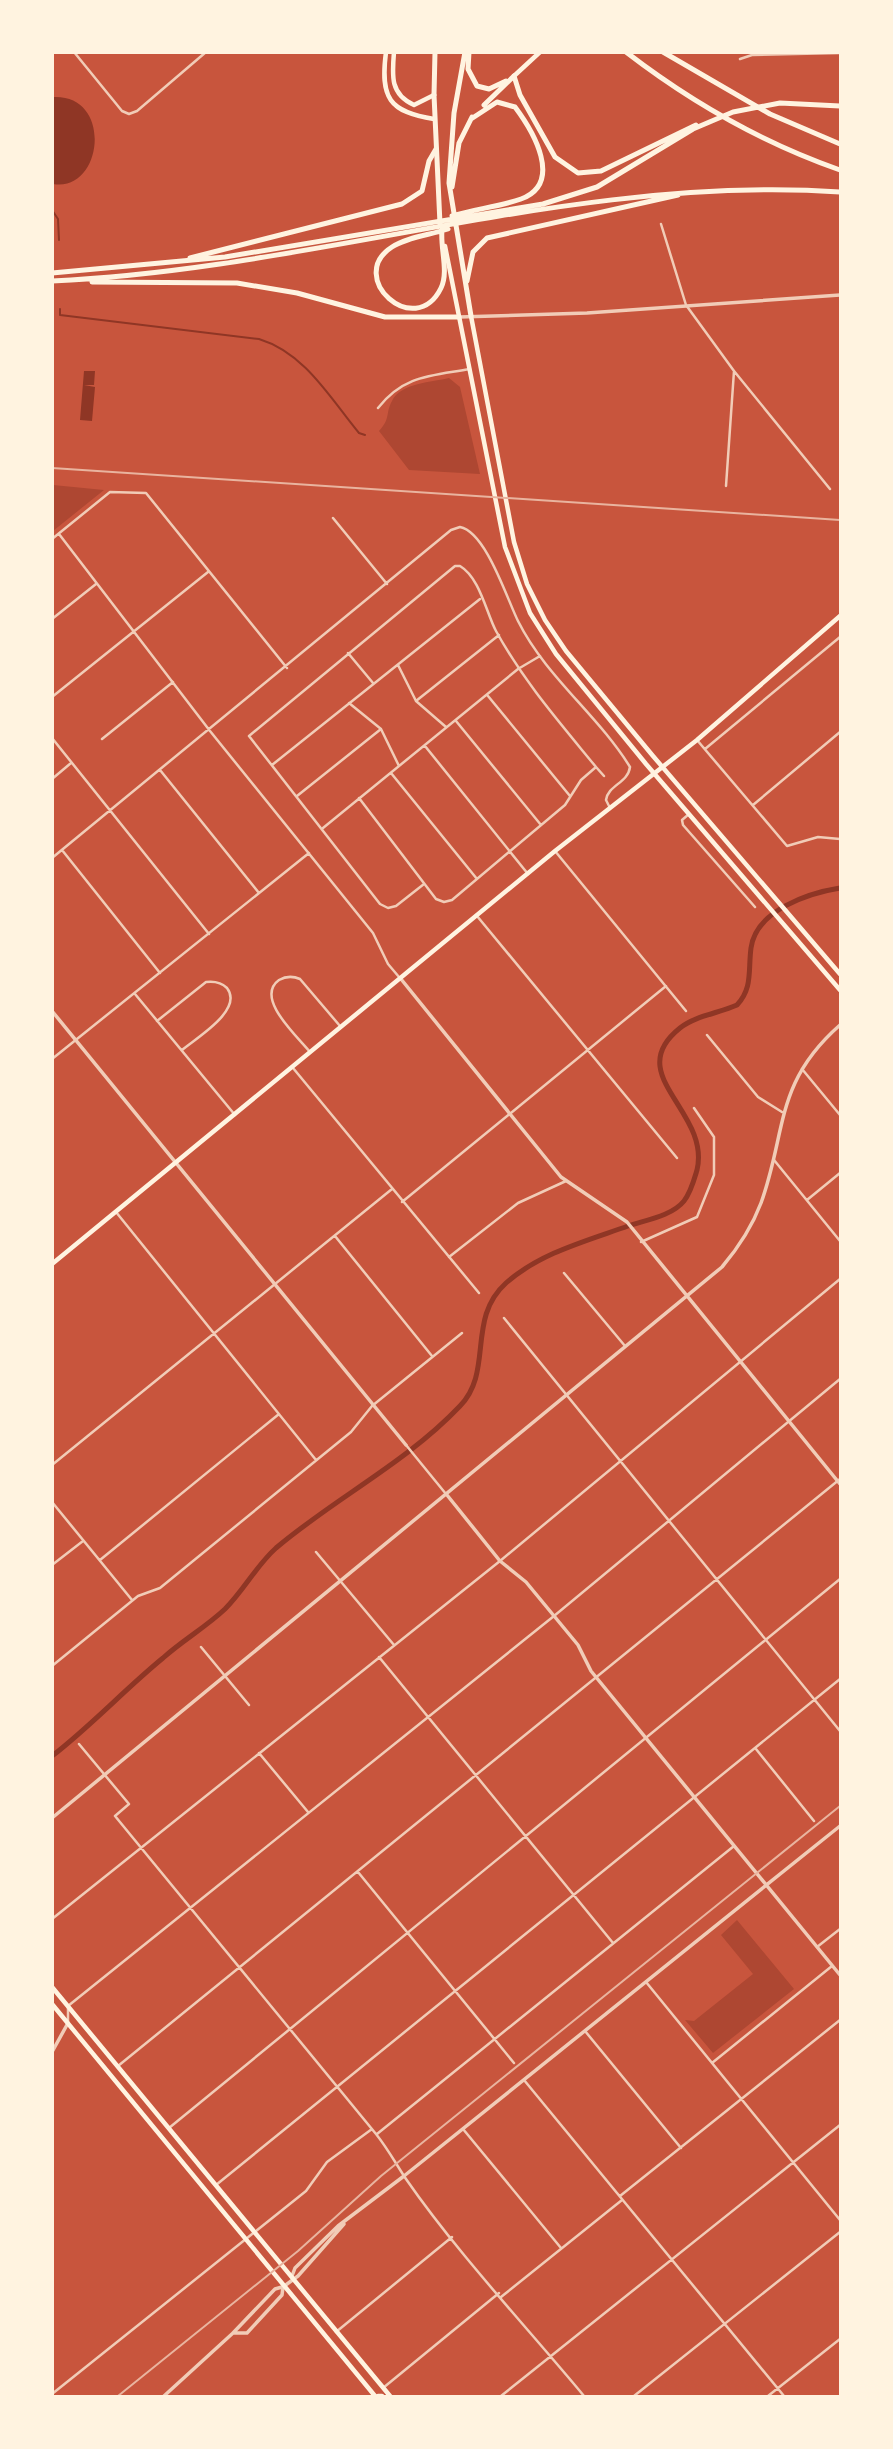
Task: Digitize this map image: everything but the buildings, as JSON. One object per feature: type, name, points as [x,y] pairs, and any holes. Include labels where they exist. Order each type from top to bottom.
[{"type":"main road","points":[[386,52],[386,91],[391,103],[407,114],[434,118]]},
{"type":"main road","points":[[394,52],[393,83],[402,100],[414,105],[434,95]]},
{"type":"main road","points":[[435,52],[434,118],[436,149],[442,230],[444,278],[438,294],[417,307],[395,304],[379,285],[377,269],[381,259],[394,245],[425,230],[434,222],[467,219],[645,195],[752,189],[841,192]]},
{"type":"main road","points":[[467,52],[468,69],[480,88],[498,86],[514,76]]},
{"type":"main road","points":[[467,52],[450,152],[451,192],[512,534],[530,592],[566,651],[841,974]]},
{"type":"main road","points":[[451,192],[459,143],[471,119],[540,52]]},
{"type":"main road","points":[[626,52],[671,85],[743,127],[841,170]]},
{"type":"main road","points":[[663,52],[759,108],[841,144]]},
{"type":"main road","points":[[514,76],[520,95],[555,157],[578,173],[601,171],[725,114],[780,103],[841,106]]},
{"type":"main road","points":[[467,219],[524,198],[537,187],[544,172],[540,150],[515,107],[497,102],[471,119]]},
{"type":"main road","points":[[68,281],[192,268],[425,230],[543,204],[586,192],[708,121]]},
{"type":"main road","points":[[162,264],[402,204],[422,191],[429,161],[436,149]]},
{"type":"main road","points":[[466,284],[473,252],[482,240],[691,192]]},
{"type":"main road","points":[[52,273],[162,264],[425,230]]},
{"type":"main road","points":[[442,230],[503,538],[523,598],[552,649],[653,773],[841,990]]},
{"type":"main road","points":[[52,281],[246,284],[297,293],[385,317],[459,317]]},
{"type":"main road","points":[[52,1264],[555,851],[697,740],[841,616]]},
{"type":"main road","points":[[52,1986],[390,2396]]},
{"type":"main road","points":[[52,2004],[283,2287],[378,2396]]},
{"type":"street","points":[[74,52],[122,111],[129,114],[137,111],[206,52]]},
{"type":"street","points":[[740,59],[752,55],[841,53]]},
{"type":"street","points":[[661,224],[686,305],[734,371],[830,489]]},
{"type":"street","points":[[459,317],[586,313],[841,295]]},
{"type":"street","points":[[378,408],[392,391],[407,381],[470,369]]},
{"type":"street","points":[[726,486],[734,371]]},
{"type":"street","points":[[52,539],[110,492],[146,494],[287,668]]},
{"type":"street","points":[[333,518],[387,584]]},
{"type":"street","points":[[52,858],[452,530],[460,527],[470,533],[494,565],[518,621],[540,656],[630,767],[625,778],[608,792],[606,800],[610,808]]},
{"type":"street","points":[[59,534],[210,731],[373,933],[388,964],[566,1181],[627,1222],[840,1481],[118,2066]]},
{"type":"street","points":[[424,884],[396,906],[388,908],[380,904],[249,736],[455,566],[465,569],[518,669],[604,776]]},
{"type":"street","points":[[52,697],[209,571]]},
{"type":"street","points":[[52,619],[97,583]]},
{"type":"street","points":[[272,765],[481,598]]},
{"type":"street","points":[[415,701],[499,635]]},
{"type":"street","points":[[705,749],[841,637]]},
{"type":"street","points":[[348,653],[373,683]]},
{"type":"street","points":[[323,828],[518,669],[540,656]]},
{"type":"street","points":[[397,664],[415,701],[446,727]]},
{"type":"street","points":[[103,740],[174,682]]},
{"type":"street","points":[[487,695],[570,796]]},
{"type":"street","points":[[349,703],[381,729],[399,766]]},
{"type":"street","points":[[456,720],[541,825]]},
{"type":"street","points":[[297,796],[381,729]]},
{"type":"street","points":[[753,805],[841,732]]},
{"type":"street","points":[[52,738],[209,934]]},
{"type":"street","points":[[697,740],[787,846],[818,837],[841,839]]},
{"type":"street","points":[[425,746],[528,874]]},
{"type":"street","points":[[52,779],[71,762]]},
{"type":"street","points":[[359,798],[436,899],[444,902],[477,879],[565,805],[581,780],[596,767]]},
{"type":"street","points":[[160,770],[260,893]]},
{"type":"street","points":[[391,773],[477,879]]},
{"type":"street","points":[[689,814],[682,820],[683,825],[755,907]]},
{"type":"street","points":[[62,850],[160,974]]},
{"type":"street","points":[[555,851],[686,1011]]},
{"type":"street","points":[[52,1059],[309,853]]},
{"type":"street","points":[[477,916],[677,1158]]},
{"type":"street","points":[[311,1054],[272,1004],[272,990],[277,982],[286,977],[300,979],[342,1028]]},
{"type":"street","points":[[158,1021],[206,982],[216,982],[228,990],[231,1004],[226,1013],[182,1050]]},
{"type":"street","points":[[402,1202],[666,986]]},
{"type":"street","points":[[135,994],[235,1115]]},
{"type":"street","points":[[52,1011],[499,1561],[526,1582],[580,1647],[597,1679],[841,1975]]},
{"type":"street","points":[[52,1818],[342,1583],[722,1267],[744,1237],[764,1194],[782,1112],[802,1069],[841,1025]]},
{"type":"street","points":[[707,1035],[758,1097],[782,1112]]},
{"type":"street","points":[[293,1068],[478,1293]]},
{"type":"street","points":[[802,1069],[841,1115]]},
{"type":"street","points":[[641,1242],[697,1217],[714,1175],[714,1137],[694,1108]]},
{"type":"street","points":[[772,1158],[841,1241]]},
{"type":"street","points":[[807,1200],[841,1173]]},
{"type":"street","points":[[449,1257],[518,1203],[566,1181]]},
{"type":"street","points":[[52,1465],[392,1189]]},
{"type":"street","points":[[116,1212],[317,1461]]},
{"type":"street","points":[[335,1236],[433,1357]]},
{"type":"street","points":[[564,1273],[626,1348]]},
{"type":"street","points":[[52,1919],[499,1561],[841,1279]]},
{"type":"street","points":[[504,1318],[841,1731]]},
{"type":"street","points":[[52,1666],[133,1601],[160,1588],[317,1461],[351,1432],[372,1406],[462,1333]]},
{"type":"street","points":[[52,2052],[68,2023],[68,2006],[554,1616],[668,1519],[841,1379]]},
{"type":"street","points":[[100,1560],[279,1414]]},
{"type":"street","points":[[52,1502],[133,1601]]},
{"type":"street","points":[[52,1565],[83,1540]]},
{"type":"street","points":[[317,1552],[394,1645]]},
{"type":"street","points":[[169,2128],[841,1579]]},
{"type":"street","points":[[201,1647],[248,1705]]},
{"type":"street","points":[[379,1657],[613,1943]]},
{"type":"street","points":[[216,2185],[841,1679]]},
{"type":"street","points":[[79,1744],[129,1804],[115,1816],[399,2162],[404,2176],[452,2237],[584,2396]]},
{"type":"street","points":[[755,1749],[814,1821]]},
{"type":"street","points":[[260,1753],[309,1813]]},
{"type":"street","points":[[292,2278],[295,2268],[320,2241],[345,2224],[841,1826]]},
{"type":"street","points":[[376,2134],[734,1846]]},
{"type":"street","points":[[358,1871],[514,2063]]},
{"type":"street","points":[[817,1947],[841,1928]]},
{"type":"street","points":[[712,2063],[833,1966]]},
{"type":"street","points":[[646,1982],[841,2220]]},
{"type":"street","points":[[383,2388],[562,2248],[681,2148],[841,2020]]},
{"type":"street","points":[[585,2031],[681,2148]]},
{"type":"street","points":[[524,2080],[785,2396]]},
{"type":"street","points":[[501,2396],[841,2125]]},
{"type":"street","points":[[52,2394],[306,2191],[327,2162],[372,2129]]},
{"type":"street","points":[[463,2129],[562,2248]]},
{"type":"street","points":[[164,2396],[233,2333],[275,2289],[283,2287],[298,2276],[324,2245],[343,2230],[345,2224]]},
{"type":"street","points":[[634,2396],[841,2232]]},
{"type":"street","points":[[336,2332],[452,2237]]},
{"type":"street","points":[[233,2333],[247,2333],[282,2295],[283,2287]]},
{"type":"street","points":[[768,2396],[841,2339]]},
{"type":"shaded area","points":[[53,97],[73,100],[86,111],[93,126],[95,143],[91,160],[83,174],[70,183],[53,184]]},
{"type":"shaded area","points":[[84,371],[95,371],[94,385],[84,385],[95,387],[92,421],[80,420]]},
{"type":"shaded area","points":[[449,378],[460,387],[480,474],[409,470],[379,431],[385,423],[392,401],[402,390]]},
{"type":"shaded area","points":[[53,485],[104,490],[53,531]]},
{"type":"shaded area","points":[[737,1920],[794,1989],[713,2053],[685,2020],[694,2021],[753,1974],[721,1935]]},
{"type":"waterway","points":[[52,210],[58,219],[59,240]]},
{"type":"waterway","points":[[60,309],[60,315],[259,339],[290,355],[303,366],[359,433],[365,435]]},
{"type":"waterway","points":[[52,1756],[171,1651],[225,1609],[276,1548],[394,1463],[460,1406],[476,1377],[487,1312],[494,1297],[506,1283],[548,1256],[666,1214],[684,1201],[697,1170],[698,1149],[692,1130],[663,1078],[660,1062],[664,1045],[686,1024],[737,1005],[742,999],[748,985],[751,948],[755,935],[773,914],[800,899],[840,888]]},
{"type":"railway","points":[[52,468],[840,520]]},
{"type":"railway","points":[[118,2396],[298,2251],[381,2176],[840,1806]]}]
